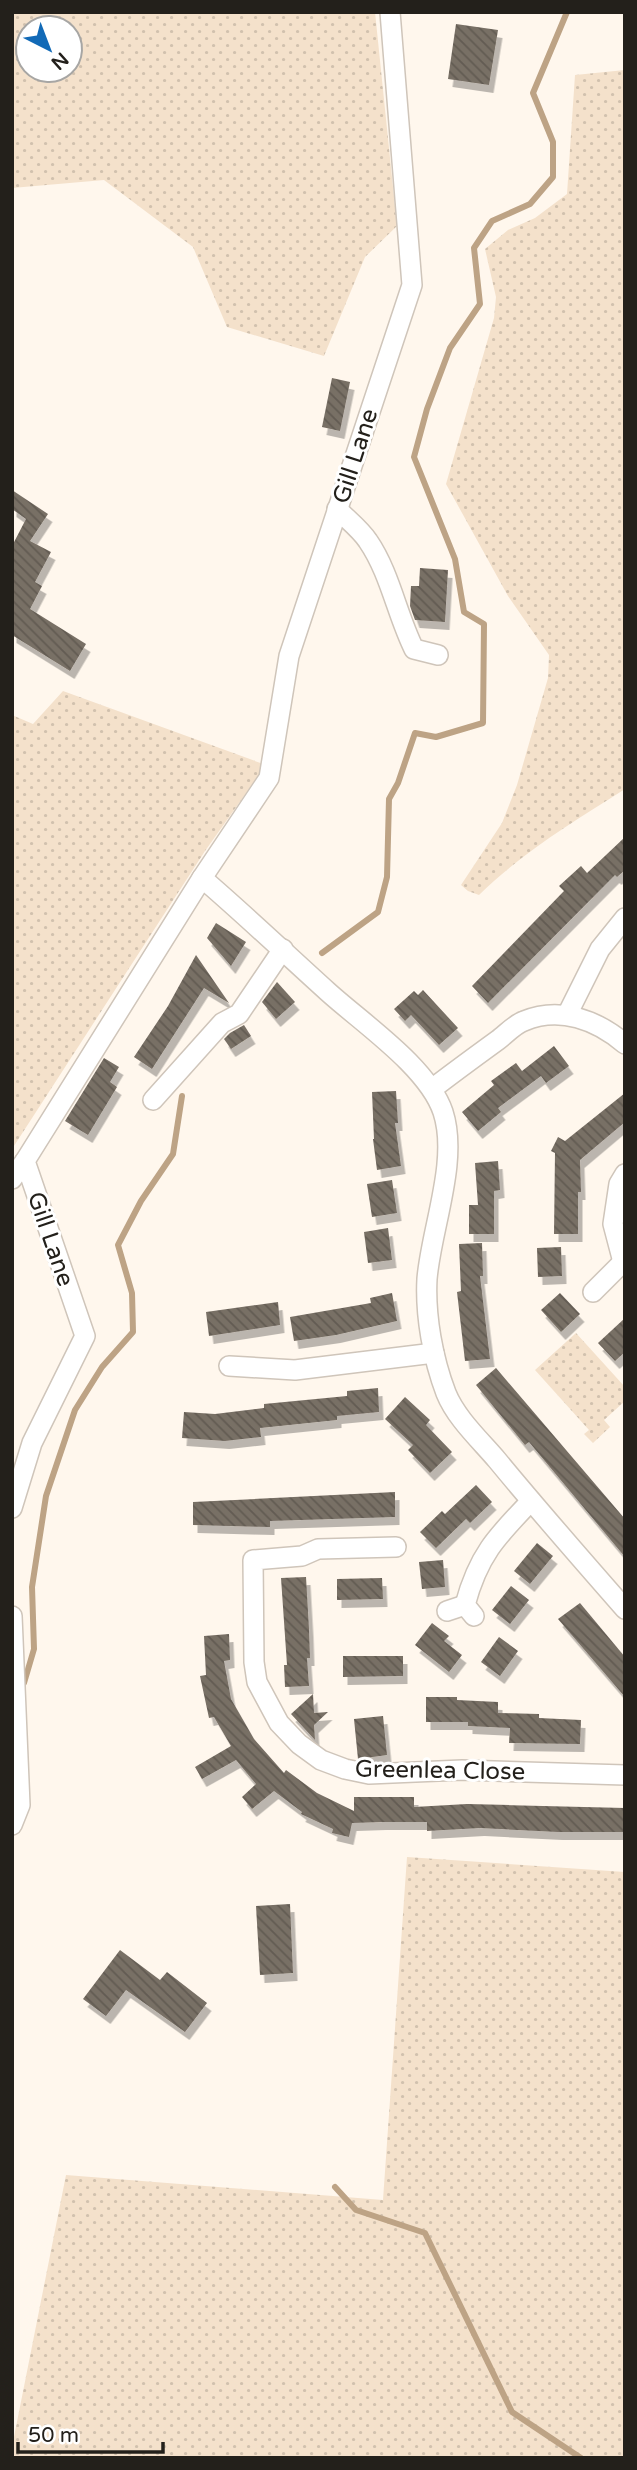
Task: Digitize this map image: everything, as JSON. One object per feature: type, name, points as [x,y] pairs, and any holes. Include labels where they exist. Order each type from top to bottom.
[{"type":"street","name":"Gill Lane","points":[[12,1508],[32,1443],[85,1336],[25,1161],[202,878],[269,779],[289,656],[412,285],[390,12]]},
{"type":"street","points":[[337,509],[368,540],[414,649],[438,654]]},
{"type":"street","points":[[202,878],[391,1046],[432,1089],[443,1113],[447,1136],[445,1179],[429,1257],[426,1292],[434,1353],[447,1395],[531,1501],[625,1609]]},
{"type":"street","points":[[567,1015],[600,949],[625,918]]},
{"type":"street","points":[[153,1100],[222,1023],[239,1014],[282,949]]},
{"type":"street","points":[[432,1089],[523,1021],[544,1015],[567,1015],[601,1026],[625,1044]]},
{"type":"street","points":[[12,1179],[25,1161]]},
{"type":"street","points":[[593,1292],[624,1261],[613,1224],[619,1184],[625,1174]]},
{"type":"street","points":[[229,1366],[295,1370],[434,1353]]},
{"type":"street","points":[[462,1611],[471,1581],[484,1554],[531,1501]]},
{"type":"street","name":"Greenlea Close","points":[[396,1546],[318,1549],[302,1556],[253,1559],[254,1662],[257,1682],[279,1723],[299,1744],[321,1760],[369,1774],[462,1770],[625,1775]]},
{"type":"street","points":[[12,1616],[20,1805],[12,1825]]},
{"type":"shaded area","points":[[12,12],[375,12],[397,226],[365,257],[324,356],[227,327],[193,247],[104,180],[12,188]]},
{"type":"shaded area","points":[[625,70],[625,789],[531,851],[479,895],[461,885],[502,823],[517,785],[548,678],[549,655],[508,596],[446,484],[494,318],[496,297],[485,249],[508,230],[535,218],[567,194],[575,75]]},
{"type":"shaded area","points":[[63,691],[266,765],[205,851],[12,1149],[12,715],[33,724]]},
{"type":"shaded area","points":[[576,1333],[625,1387],[625,1401],[604,1420],[610,1427],[593,1443],[584,1434],[589,1430],[535,1370]]},
{"type":"shaded area","points":[[407,1857],[625,1872],[625,2458],[12,2458],[66,2175],[383,2200]]},
{"type":"building","points":[[456,24],[498,30],[489,85],[448,79]]},
{"type":"building","points":[[332,378],[350,382],[340,431],[322,427]]},
{"type":"building","points":[[12,490],[48,514],[30,541],[51,552],[35,582],[42,586],[30,609],[86,644],[70,671],[12,635],[12,546],[26,519],[12,509]]},
{"type":"building","points":[[420,568],[448,570],[445,622],[415,620],[410,606],[411,586],[419,586]]},
{"type":"building","points":[[625,837],[625,870],[617,877],[615,875],[488,1003],[472,986],[564,891],[559,886],[581,866],[587,873]]},
{"type":"building","points":[[216,923],[246,942],[231,966],[207,938]]},
{"type":"building","points":[[196,955],[229,1003],[204,988],[152,1069],[134,1057],[168,1006]]},
{"type":"building","points":[[277,982],[295,1002],[276,1019],[262,1002]]},
{"type":"building","points":[[423,990],[458,1028],[439,1045],[411,1015],[405,1021],[394,1009],[414,991],[418,995]]},
{"type":"building","points":[[244,1025],[251,1036],[231,1049],[224,1039]]},
{"type":"building","points":[[554,1046],[569,1066],[546,1083],[541,1076],[498,1108],[501,1112],[478,1131],[462,1112],[494,1085],[491,1081],[516,1063],[522,1071]]},
{"type":"building","points":[[104,1058],[119,1067],[110,1082],[117,1087],[88,1135],[65,1121]]},
{"type":"building","points":[[396,1091],[398,1123],[395,1123],[401,1166],[377,1170],[372,1092]]},
{"type":"building","points":[[625,1093],[625,1122],[580,1160],[578,1234],[554,1234],[555,1153],[551,1151],[558,1137],[565,1141]]},
{"type":"building","points":[[498,1161],[500,1190],[494,1191],[494,1234],[469,1234],[469,1205],[478,1205],[475,1163]]},
{"type":"building","points":[[392,1180],[397,1213],[372,1217],[367,1184]]},
{"type":"building","points":[[388,1228],[392,1260],[368,1263],[364,1232]]},
{"type":"building","points":[[482,1243],[483,1276],[480,1276],[490,1359],[465,1361],[457,1292],[461,1291],[459,1244]]},
{"type":"building","points":[[561,1247],[562,1276],[538,1277],[537,1248]]},
{"type":"building","points":[[392,1293],[397,1321],[336,1335],[294,1341],[290,1317],[371,1303],[370,1298]]},
{"type":"building","points":[[560,1293],[580,1314],[561,1332],[541,1310]]},
{"type":"building","points":[[278,1302],[280,1325],[209,1336],[206,1312]]},
{"type":"building","points":[[625,1318],[625,1352],[615,1361],[598,1343]]},
{"type":"building","points":[[496,1368],[625,1519],[625,1557],[529,1442],[525,1445],[476,1385]]},
{"type":"building","points":[[378,1388],[379,1412],[337,1416],[337,1420],[260,1428],[261,1437],[225,1441],[182,1438],[184,1412],[215,1414],[264,1408],[264,1404],[347,1396],[347,1391]]},
{"type":"building","points":[[405,1397],[430,1420],[426,1425],[452,1452],[430,1473],[408,1450],[413,1445],[385,1419]]},
{"type":"building","points":[[476,1485],[492,1502],[470,1523],[466,1519],[436,1548],[420,1532],[442,1511],[445,1514]]},
{"type":"building","points":[[395,1492],[395,1517],[270,1521],[270,1527],[193,1525],[193,1502]]},
{"type":"building","points":[[537,1543],[553,1556],[530,1584],[514,1571]]},
{"type":"building","points":[[443,1560],[445,1587],[422,1589],[419,1562]]},
{"type":"building","points":[[306,1577],[309,1686],[285,1687],[284,1665],[287,1665],[281,1578]]},
{"type":"building","points":[[382,1578],[383,1599],[337,1600],[337,1579]]},
{"type":"building","points":[[511,1586],[529,1600],[510,1624],[492,1610]]},
{"type":"building","points":[[580,1603],[625,1657],[625,1697],[558,1619]]},
{"type":"building","points":[[432,1623],[449,1636],[444,1641],[462,1655],[449,1672],[415,1645]]},
{"type":"building","points":[[229,1634],[230,1660],[224,1661],[231,1699],[254,1739],[284,1773],[286,1770],[317,1793],[354,1811],[354,1797],[414,1797],[414,1807],[467,1804],[625,1808],[625,1832],[480,1828],[427,1831],[427,1822],[382,1822],[352,1823],[349,1837],[332,1833],[333,1829],[301,1814],[302,1812],[274,1791],[252,1809],[242,1797],[256,1784],[236,1760],[202,1779],[195,1767],[231,1746],[214,1717],[209,1718],[200,1676],[206,1675],[204,1636]]},
{"type":"building","points":[[499,1637],[518,1651],[500,1676],[481,1662]]},
{"type":"building","points":[[343,1656],[403,1656],[403,1676],[343,1677]]},
{"type":"building","points":[[313,1694],[314,1713],[328,1712],[314,1725],[315,1740],[291,1714]]},
{"type":"building","points":[[426,1697],[457,1697],[457,1700],[498,1702],[498,1713],[539,1714],[539,1718],[581,1720],[580,1744],[509,1743],[510,1728],[468,1726],[468,1722],[426,1722]]},
{"type":"building","points":[[383,1716],[387,1755],[358,1759],[354,1719]]},
{"type":"building","points":[[290,1904],[293,1973],[260,1975],[256,1906]]},
{"type":"building","points":[[120,1950],[160,1980],[167,1972],[207,2003],[185,2032],[126,1990],[106,2016],[83,1999]]},
{"type":"waterway","points":[[322,953],[378,912],[387,877],[389,799],[398,783],[415,733],[436,737],[483,723],[484,624],[464,612],[455,559],[414,457],[427,409],[450,348],[480,304],[474,248],[492,221],[530,204],[553,177],[553,142],[533,93],[567,12]]},
{"type":"waterway","points":[[24,1683],[34,1649],[32,1587],[46,1496],[75,1410],[102,1367],[133,1332],[132,1293],[118,1245],[141,1201],[173,1154],[182,1096]]},
{"type":"waterway","points":[[335,2187],[356,2210],[425,2233],[512,2412],[581,2458]]}]
